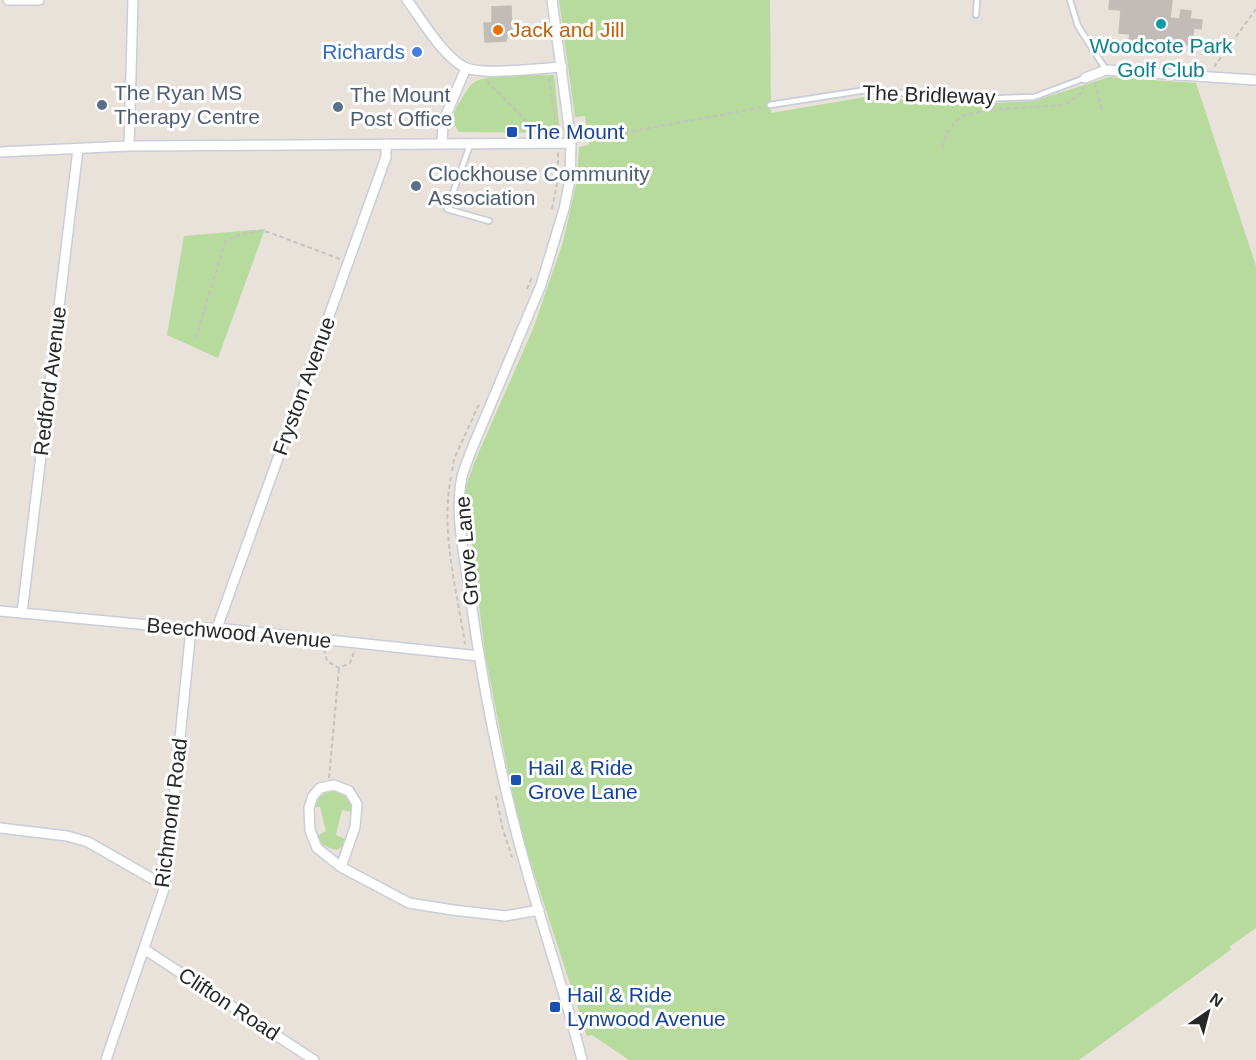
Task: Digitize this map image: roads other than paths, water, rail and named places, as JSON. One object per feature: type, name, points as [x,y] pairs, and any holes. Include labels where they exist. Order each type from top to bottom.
[{"type":"street","points":[[8,0],[39,0]]},
{"type":"street","points":[[129,146],[133,0]]},
{"type":"street","points":[[407,0],[449,56],[466,68],[484,71],[562,67]]},
{"type":"street","name":"Grove Lane","points":[[552,0],[571,143],[570,180],[564,209],[541,285],[471,451],[462,477],[460,497],[463,553],[479,656],[505,786],[521,850],[568,1004],[582,1060]]},
{"type":"street","points":[[442,144],[443,122],[466,68]]},
{"type":"street","points":[[1089,76],[1106,70],[1256,81]]},
{"type":"street","points":[[0,152],[129,146],[571,143]]},
{"type":"street","name":"Fryston Avenue","points":[[217,628],[386,157],[386,144]]},
{"type":"street","name":"Redford Avenue","points":[[22,613],[78,149]]},
{"type":"street","name":"Beechwood Avenue","points":[[0,611],[191,629],[217,628],[479,656]]},
{"type":"street","name":"Richmond Road","points":[[106,1060],[165,886],[191,629]]},
{"type":"street","points":[[341,867],[356,827],[357,804],[348,791],[334,785],[320,788],[313,796],[309,808],[310,830],[317,848],[341,867],[409,903],[505,916],[539,910]]},
{"type":"street","points":[[0,828],[67,836],[88,842],[165,886]]},
{"type":"street","name":"Clifton Road","points":[[144,949],[314,1060]]},
{"type":"lane","points":[[976,15],[977,0]]},
{"type":"lane","points":[[1070,0],[1078,26],[1106,70]]},
{"type":"lane","name":"The Bridleway","points":[[770,105],[866,90],[975,99],[1034,97],[1089,76]]},
{"type":"lane","points":[[470,143],[447,209],[489,221]]},
{"type":"place","name":"Woodcote Park Golf Club","points":[[1161,24]]},
{"type":"place","name":"Jack and Jill","points":[[498,30]]},
{"type":"place","name":"Richards","points":[[417,52]]},
{"type":"place","name":"The Ryan MS Therapy Centre","points":[[102,105]]},
{"type":"place","name":"The Mount Post Office","points":[[338,107]]},
{"type":"place","name":"The Mount","points":[[512,132]]},
{"type":"place","name":"Clockhouse Community Association","points":[[416,186]]},
{"type":"place","name":"Hail & Ride Grove Lane","points":[[516,780]]},
{"type":"place","name":"Hail & Ride Lynwood Avenue","points":[[555,1007]]}]
